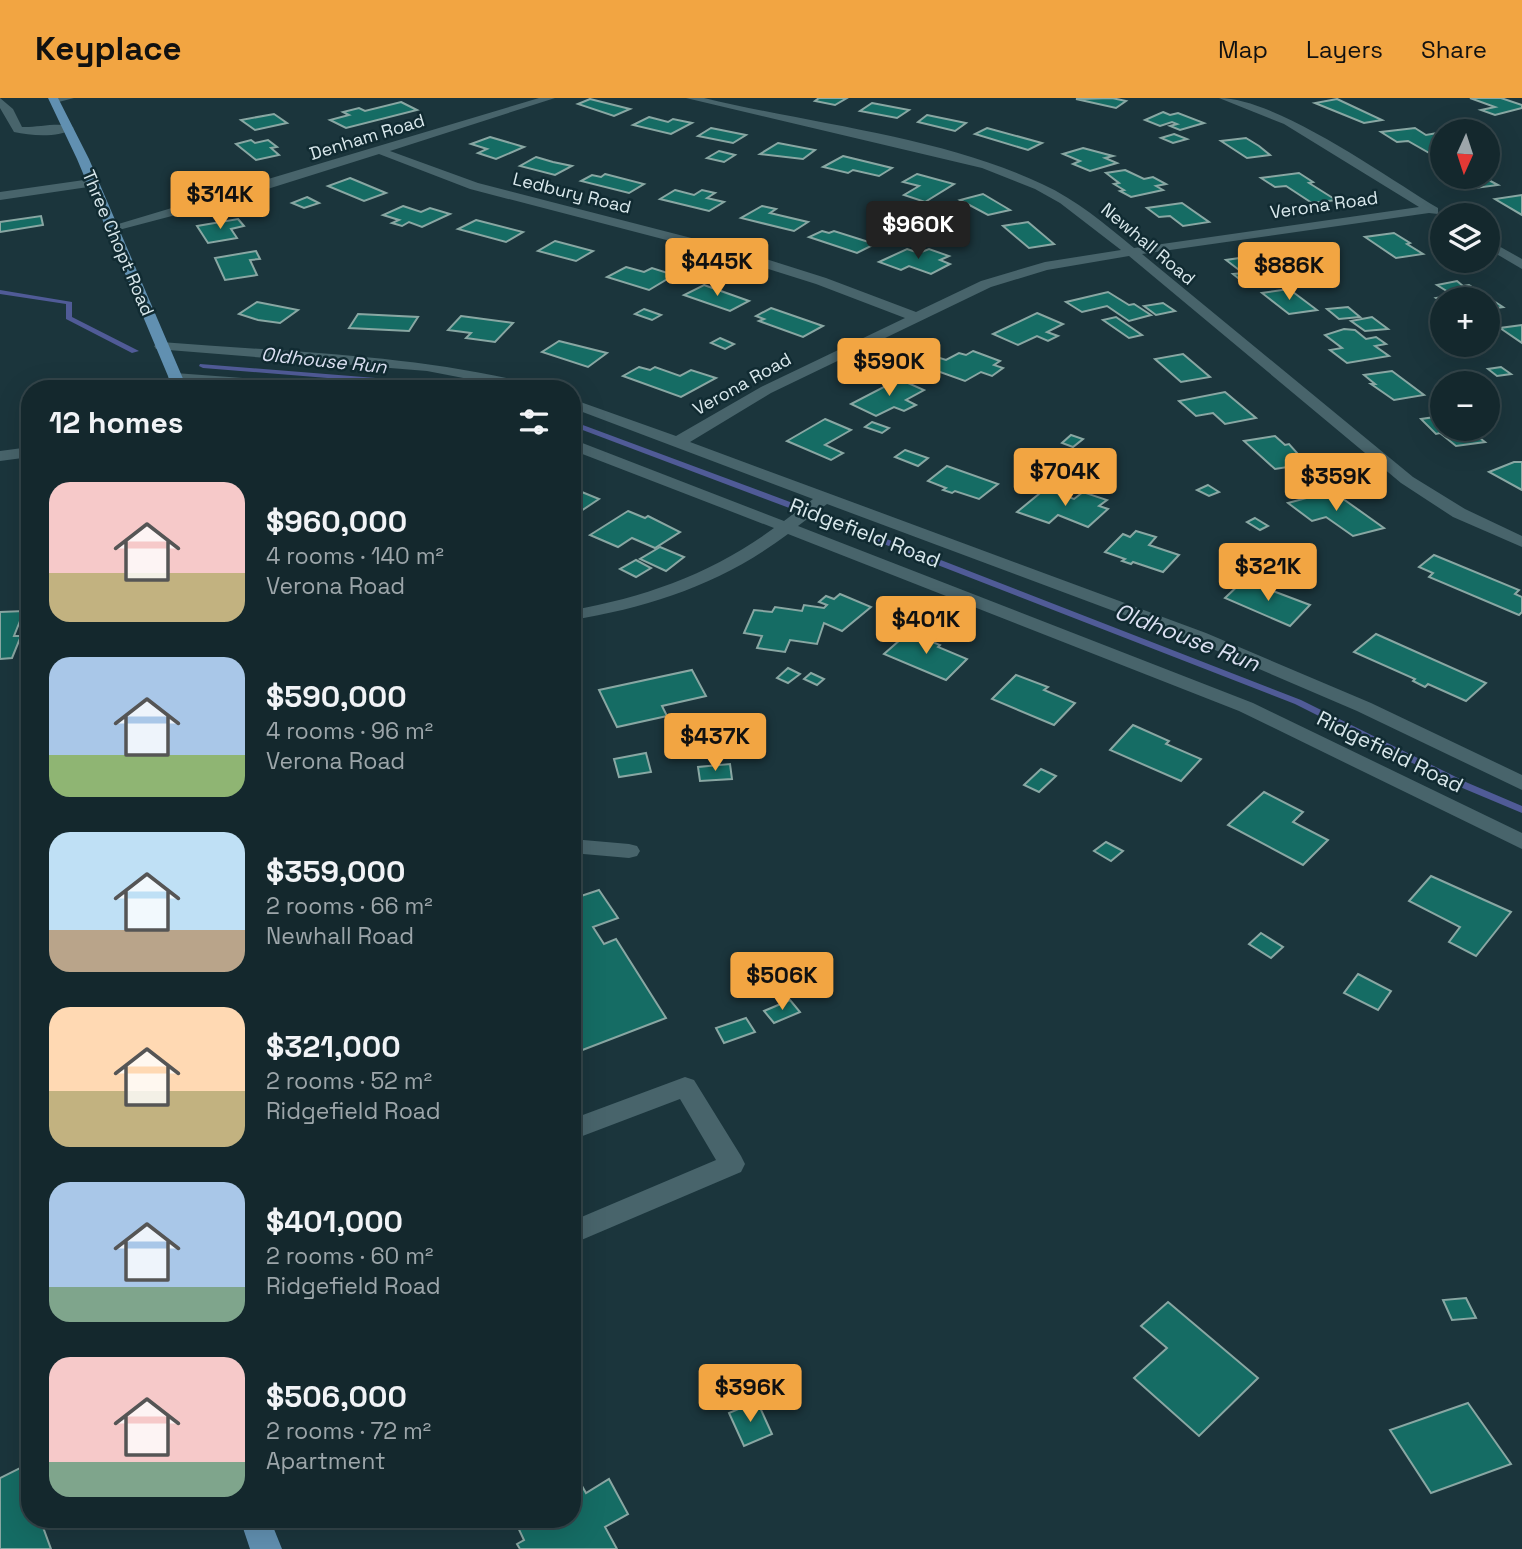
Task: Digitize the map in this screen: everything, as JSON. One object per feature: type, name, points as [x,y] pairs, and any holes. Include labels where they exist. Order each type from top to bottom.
[{"type":"main road","name":"Three Chopt Road","points":[[54,100],[176,380]]},
{"type":"main road","points":[[258,1528],[266,1549]]},
{"type":"street","points":[[54,100],[69,98]]},
{"type":"street","name":"Denham Road","points":[[111,228],[191,208],[550,98]]},
{"type":"street","name":"Newhall Road","points":[[691,98],[948,154],[1027,180],[1065,200],[1407,480],[1459,513],[1522,542]]},
{"type":"street","points":[[1224,98],[1288,122],[1430,208]]},
{"type":"street","points":[[0,101],[9,111],[18,130],[38,132],[68,128]]},
{"type":"street","name":"Ledbury Road","points":[[380,151],[474,186],[729,252],[916,317]]},
{"type":"street","points":[[0,196],[92,183]]},
{"type":"street","name":"Verona Road","points":[[678,442],[766,390],[1005,277],[1045,266],[1130,252],[1430,213]]},
{"type":"street","points":[[1500,251],[1522,265]]},
{"type":"street","points":[[161,346],[417,366],[499,380]]},
{"type":"street","name":"Ridgefield Road","points":[[581,406],[1265,663],[1522,783]]},
{"type":"street","name":"Ridgefield Road","points":[[581,447],[1234,702],[1522,842]]},
{"type":"street","points":[[0,456],[21,453]]},
{"type":"street","points":[[581,613],[664,593],[709,575],[742,557],[826,498]]},
{"type":"street","points":[[581,847],[629,851]]},
{"type":"street","points":[[581,1127],[685,1087],[732,1164],[581,1229]]},
{"type":"building","points":[[819,98],[847,98],[835,105],[815,101]]},
{"type":"building","points":[[1112,98],[1126,101],[1116,108],[1076,99]]},
{"type":"building","points":[[1470,98],[1501,98],[1522,105],[1522,108],[1495,115],[1481,110],[1495,107]]},
{"type":"building","points":[[590,99],[630,109],[614,116],[578,104]]},
{"type":"building","points":[[1337,99],[1382,120],[1364,123],[1315,103]]},
{"type":"building","points":[[401,102],[417,110],[346,128],[330,120],[349,115],[343,112],[359,108],[365,111]]},
{"type":"building","points":[[872,103],[909,110],[897,118],[860,111]]},
{"type":"building","points":[[1163,112],[1170,115],[1178,113],[1204,123],[1180,130],[1170,126],[1177,124],[1172,122],[1160,126],[1145,120]]},
{"type":"building","points":[[274,114],[287,123],[255,130],[241,120]]},
{"type":"building","points":[[927,115],[966,123],[955,131],[918,122]]},
{"type":"building","points":[[649,117],[668,122],[673,119],[692,123],[671,134],[633,125]]},
{"type":"building","points":[[711,128],[746,135],[733,143],[698,136]]},
{"type":"building","points":[[987,128],[1042,143],[1028,150],[975,134]]},
{"type":"building","points":[[1415,128],[1426,135],[1430,134],[1430,153],[1408,141],[1397,142],[1381,132]]},
{"type":"building","points":[[1174,134],[1187,139],[1173,143],[1161,138]]},
{"type":"building","points":[[490,137],[524,147],[496,159],[478,153],[487,149],[471,144]]},
{"type":"building","points":[[1246,138],[1270,155],[1247,158],[1221,141]]},
{"type":"building","points":[[251,140],[255,143],[268,140],[277,147],[271,148],[279,155],[256,160],[236,144]]},
{"type":"building","points":[[778,143],[815,150],[803,159],[760,154]]},
{"type":"building","points":[[1083,148],[1113,156],[1105,158],[1117,163],[1090,171],[1073,164],[1080,161],[1063,154]]},
{"type":"building","points":[[719,151],[735,155],[724,162],[707,158]]},
{"type":"building","points":[[843,156],[892,168],[879,176],[823,167]]},
{"type":"building","points":[[536,157],[572,166],[555,175],[520,166]]},
{"type":"building","points":[[1125,170],[1144,179],[1153,177],[1166,184],[1156,186],[1163,190],[1131,197],[1120,191],[1124,190],[1114,184],[1119,183],[1106,173]]},
{"type":"building","points":[[1299,173],[1313,182],[1309,183],[1336,200],[1312,203],[1286,186],[1275,187],[1261,178]]},
{"type":"building","points":[[605,174],[644,184],[629,193],[581,181],[592,175],[601,177]]},
{"type":"building","points":[[917,174],[954,184],[925,202],[904,195],[919,186],[903,182]]},
{"type":"building","points":[[350,178],[386,193],[364,201],[328,186]]},
{"type":"building","points":[[675,190],[694,195],[702,190],[715,193],[707,198],[724,202],[709,211],[660,199]]},
{"type":"building","points":[[983,194],[1010,210],[988,215],[960,200]]},
{"type":"building","points":[[1522,195],[1522,215],[1495,199]]},
{"type":"building","points":[[307,197],[319,203],[304,208],[292,203]]},
{"type":"building","points":[[1182,203],[1209,222],[1183,226],[1170,216],[1159,217],[1147,208]]},
{"type":"building","points":[[403,206],[421,212],[430,208],[450,214],[422,227],[409,222],[402,226],[392,223],[399,220],[383,215]]},
{"type":"building","points":[[762,206],[776,209],[770,213],[808,222],[794,231],[741,218]]},
{"type":"building","points":[[41,216],[43,225],[0,232],[0,222]]},
{"type":"building","points":[[238,219],[244,226],[231,229],[237,238],[208,243],[197,226]]},
{"type":"building","points":[[476,220],[523,232],[506,242],[458,229]]},
{"type":"building","points":[[1028,222],[1054,244],[1029,248],[1003,226]]},
{"type":"building","points":[[822,231],[834,231],[875,244],[857,253],[809,237]]},
{"type":"building","points":[[1394,233],[1423,254],[1396,258],[1365,237]]},
{"type":"building","points":[[555,241],[593,251],[576,261],[538,251]]},
{"type":"building","points":[[907,249],[919,253],[929,249],[949,256],[940,260],[950,264],[931,274],[909,266],[901,270],[879,262]]},
{"type":"building","points":[[256,251],[260,259],[250,260],[257,275],[225,280],[215,258]]},
{"type":"building","points":[[1274,253],[1285,261],[1281,262],[1308,277],[1248,286],[1233,274],[1243,273],[1226,260]]},
{"type":"building","points":[[626,267],[644,272],[652,268],[674,275],[649,290],[607,277]]},
{"type":"building","points":[[1457,281],[1463,286],[1472,287],[1440,287],[1437,285]]},
{"type":"building","points":[[704,285],[749,301],[730,311],[684,295]]},
{"type":"building","points":[[1289,289],[1317,310],[1289,314],[1262,293]]},
{"type":"building","points":[[1108,292],[1151,315],[1129,321],[1107,306],[1082,312],[1066,302]]},
{"type":"building","points":[[257,302],[298,310],[280,323],[239,314]]},
{"type":"building","points":[[1163,303],[1175,311],[1156,315],[1144,306]]},
{"type":"building","points":[[1348,307],[1360,317],[1339,319],[1327,309]]},
{"type":"building","points":[[771,308],[823,326],[803,337],[759,321],[764,319],[756,316]]},
{"type":"building","points":[[644,309],[661,315],[652,320],[635,314]]},
{"type":"building","points":[[1037,313],[1063,324],[1047,332],[1058,336],[1048,341],[1037,336],[1018,345],[993,334]]},
{"type":"building","points":[[358,314],[418,317],[409,331],[349,328]]},
{"type":"building","points":[[461,316],[513,323],[495,342],[466,338],[471,333],[448,330]]},
{"type":"building","points":[[1116,317],[1142,335],[1129,338],[1103,320]]},
{"type":"building","points":[[1372,317],[1388,329],[1365,331],[1351,321]]},
{"type":"building","points":[[1522,325],[1522,343],[1500,328]]},
{"type":"building","points":[[1344,329],[1355,330],[1366,339],[1376,337],[1386,344],[1375,346],[1389,356],[1347,363],[1330,350],[1342,348],[1325,335]]},
{"type":"building","points":[[720,338],[734,344],[725,349],[711,343]]},
{"type":"building","points":[[559,341],[607,353],[588,367],[542,352]]},
{"type":"building","points":[[973,351],[1000,361],[994,365],[1003,368],[992,376],[981,372],[965,381],[926,367],[940,358],[946,360],[959,353],[966,355]]},
{"type":"building","points":[[1183,354],[1210,377],[1181,382],[1155,359]]},
{"type":"building","points":[[639,367],[650,370],[655,367],[680,376],[691,370],[716,378],[681,397],[623,376]]},
{"type":"building","points":[[1501,367],[1511,374],[1500,376],[1500,371],[1488,369]]},
{"type":"building","points":[[1392,371],[1424,395],[1394,400],[1371,384],[1375,384],[1364,375]]},
{"type":"building","points":[[899,379],[924,390],[906,400],[916,405],[904,411],[894,407],[876,416],[851,404]]},
{"type":"building","points":[[1225,392],[1256,418],[1225,424],[1213,413],[1196,416],[1179,401]]},
{"type":"building","points":[[1430,418],[1430,428],[1421,419]]},
{"type":"building","points":[[825,419],[851,430],[825,445],[843,453],[831,460],[787,441]]},
{"type":"building","points":[[872,422],[889,428],[882,433],[865,427]]},
{"type":"building","points":[[1071,435],[1083,439],[1073,447],[1062,443]]},
{"type":"building","points":[[1275,436],[1285,445],[1289,444],[1307,464],[1275,469],[1244,441]]},
{"type":"building","points":[[1450,441],[1485,442],[1456,446]]},
{"type":"building","points":[[905,450],[928,458],[918,466],[895,457]]},
{"type":"building","points":[[1514,462],[1522,462],[1522,490],[1489,472]]},
{"type":"building","points":[[947,466],[998,484],[979,499],[943,490],[946,488],[928,481]]},
{"type":"building","points":[[1208,485],[1219,492],[1209,496],[1197,490]]},
{"type":"building","points":[[1045,489],[1074,499],[1083,492],[1107,500],[1099,506],[1108,509],[1088,527],[1058,515],[1049,523],[1017,512]]},
{"type":"building","points":[[1332,491],[1384,528],[1353,536],[1326,517],[1312,521],[1288,503]]},
{"type":"building","points":[[581,492],[599,499],[581,511]]},
{"type":"building","points":[[628,511],[645,518],[648,516],[680,532],[655,548],[632,538],[618,547],[590,535]]},
{"type":"building","points":[[1255,518],[1268,526],[1260,530],[1247,522]]},
{"type":"building","points":[[1136,531],[1156,537],[1149,545],[1179,555],[1163,572],[1122,561],[1125,559],[1105,552],[1123,534],[1130,537]]},
{"type":"building","points":[[660,547],[684,557],[666,571],[640,559]]},
{"type":"building","points":[[1434,555],[1519,590],[1515,594],[1522,597],[1522,612],[1519,615],[1429,577],[1433,573],[1419,567]]},
{"type":"building","points":[[636,560],[651,568],[636,577],[620,569]]},
{"type":"building","points":[[1244,580],[1310,605],[1290,626],[1225,598]]},
{"type":"building","points":[[840,594],[871,607],[842,631],[824,623],[817,644],[790,640],[785,652],[757,648],[762,636],[744,633],[754,610],[772,612],[775,607],[802,611],[804,605],[824,608],[827,605],[819,602],[826,596],[834,599]]},
{"type":"building","points":[[21,611],[14,636],[21,636],[12,658],[0,659],[0,612]]},
{"type":"building","points":[[909,632],[967,659],[946,680],[884,654]]},
{"type":"building","points":[[1376,634],[1486,683],[1466,701],[1428,684],[1425,687],[1413,681],[1415,679],[1354,652]]},
{"type":"building","points":[[788,668],[800,674],[788,683],[777,678]]},
{"type":"building","points":[[692,670],[706,696],[662,706],[667,716],[617,727],[599,690]]},
{"type":"building","points":[[811,673],[824,679],[817,685],[804,679]]},
{"type":"building","points":[[1016,675],[1048,687],[1044,690],[1075,703],[1054,725],[992,699]]},
{"type":"building","points":[[1133,725],[1169,741],[1166,744],[1201,759],[1181,781],[1110,750]]},
{"type":"building","points":[[646,753],[651,772],[619,777],[614,759]]},
{"type":"building","points":[[730,764],[732,779],[700,781],[698,767]]},
{"type":"building","points":[[1041,769],[1056,776],[1039,792],[1024,785]]},
{"type":"building","points":[[1264,792],[1303,812],[1293,822],[1328,840],[1303,865],[1228,825]]},
{"type":"building","points":[[1106,842],[1123,851],[1111,861],[1094,851]]},
{"type":"building","points":[[1431,876],[1511,912],[1476,956],[1449,942],[1460,927],[1409,901]]},
{"type":"building","points":[[599,890],[618,918],[593,927],[604,944],[616,939],[666,1018],[581,1051],[581,896]]},
{"type":"building","points":[[1261,933],[1283,947],[1271,958],[1249,944]]},
{"type":"building","points":[[1358,974],[1391,991],[1378,1010],[1344,993]]},
{"type":"building","points":[[790,1000],[800,1012],[774,1023],[764,1011]]},
{"type":"building","points":[[746,1018],[755,1032],[724,1043],[716,1028]]},
{"type":"building","points":[[1466,1298],[1476,1318],[1452,1320],[1443,1300]]},
{"type":"building","points":[[1168,1302],[1258,1378],[1199,1436],[1134,1378],[1167,1348],[1141,1326]]},
{"type":"building","points":[[757,1401],[772,1434],[744,1446],[729,1413]]},
{"type":"building","points":[[1468,1403],[1511,1464],[1431,1493],[1390,1430]]},
{"type":"building","points":[[21,1468],[21,1528],[43,1528],[51,1549],[0,1549],[0,1478]]},
{"type":"building","points":[[609,1479],[628,1514],[605,1527],[617,1549],[520,1549],[517,1544],[524,1540],[518,1528],[581,1528],[581,1484],[586,1493]]},
{"type":"waterway","name":"Oldhouse Run","points":[[0,292],[70,303],[68,318],[135,351]]},
{"type":"waterway","name":"Oldhouse Run","points":[[203,366],[376,380]]},
{"type":"waterway","name":"Oldhouse Run","points":[[581,426],[795,507]]},
{"type":"waterway","name":"Oldhouse Run","points":[[830,520],[1298,702],[1464,785],[1522,810]]}]
